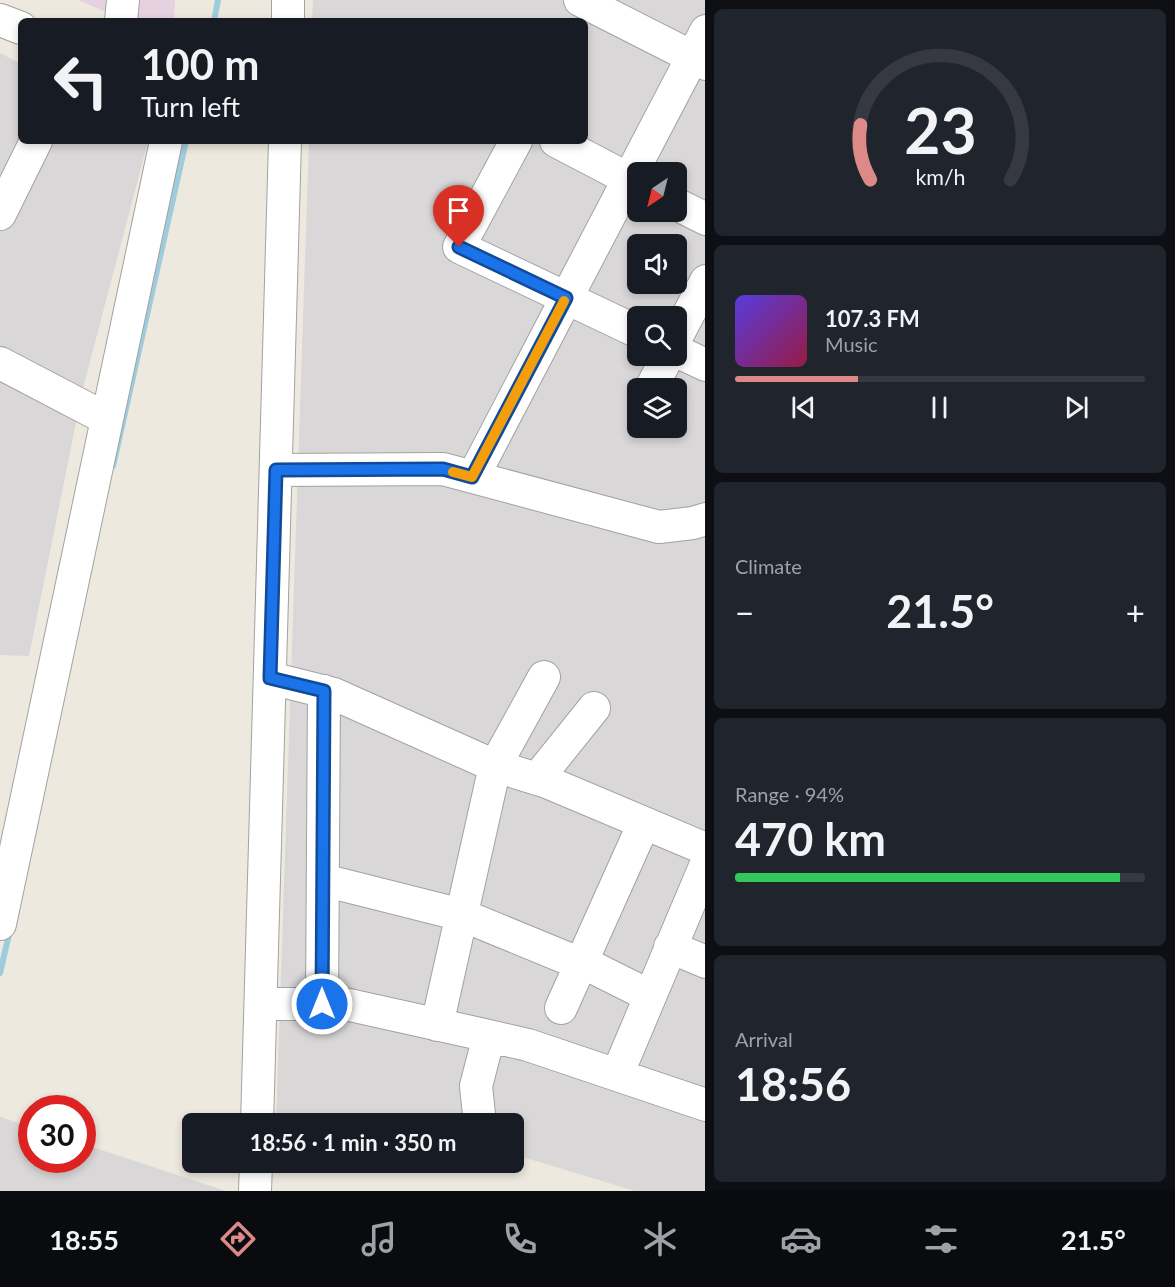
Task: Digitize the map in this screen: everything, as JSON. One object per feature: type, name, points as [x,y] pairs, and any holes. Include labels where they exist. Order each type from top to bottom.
[{"type":"street","points":[[121,18],[123,0]]},
{"type":"street","points":[[288,0],[288,18]]},
{"type":"street","points":[[586,6],[701,50],[643,162]]},
{"type":"street","points":[[0,20],[18,27]]},
{"type":"street","points":[[0,214],[35,144]]},
{"type":"street","points":[[0,924],[165,144]]},
{"type":"street","points":[[257,1113],[285,144]]},
{"type":"street","points":[[514,144],[459,247],[627,328]]},
{"type":"street","points":[[562,144],[627,179]]},
{"type":"street","points":[[472,477],[566,298],[627,192]]},
{"type":"street","points":[[687,210],[705,219]]},
{"type":"street","points":[[687,316],[705,281]]},
{"type":"street","points":[[687,356],[705,365]]},
{"type":"street","points":[[0,363],[107,419]]},
{"type":"street","points":[[276,470],[443,469],[659,526],[693,523],[705,519]]},
{"type":"street","points":[[437,1025],[495,766],[544,677]]},
{"type":"street","points":[[270,678],[334,694],[495,766],[537,778],[705,849]]},
{"type":"street","points":[[322,1004],[324,691]]},
{"type":"street","points":[[537,778],[594,708]]},
{"type":"street","points":[[561,1008],[644,823]]},
{"type":"street","points":[[617,1075],[670,947],[703,877]]},
{"type":"street","points":[[323,880],[462,915],[581,964],[582,962],[650,996]]},
{"type":"street","points":[[670,947],[705,962]]},
{"type":"street","points":[[261,1004],[345,1004],[489,1036],[528,1045],[705,1105]]},
{"type":"street","points":[[479,1113],[477,1086],[489,1036]]},
{"type":"street","points":[[255,1191],[256,1173]]},
{"type":"shaded area","points":[[78,0],[175,0],[174,18],[120,18]]},
{"type":"shaded area","points":[[313,0],[705,0],[705,1191],[635,1191],[524,1157],[524,1113],[276,1113],[309,144],[588,144],[588,18],[312,18]]},
{"type":"shaded area","points":[[0,53],[18,62],[18,144],[147,144],[83,388],[29,656],[0,655]]},
{"type":"shaded area","points":[[0,1117],[18,1123],[18,1173],[96,1173],[96,1148],[226,1191],[0,1191]]},
{"type":"waterway","points":[[215,18],[218,0]]},
{"type":"waterway","points":[[113,466],[185,144]]},
{"type":"waterway","points":[[0,973],[10,930]]},
{"type":"slow traffic","points":[[453,472],[472,477],[564,301]]},
{"type":"route","points":[[322,1004],[324,691],[270,678],[276,470],[443,469],[472,477],[566,298],[459,247]]}]
